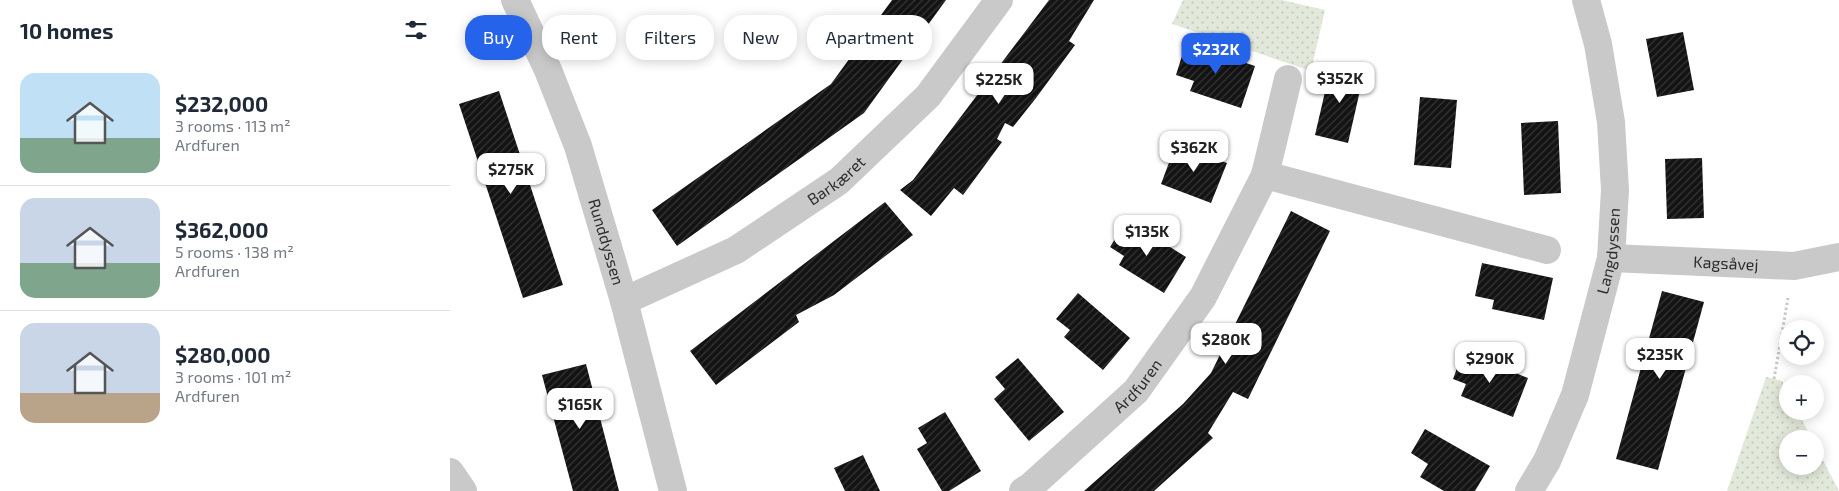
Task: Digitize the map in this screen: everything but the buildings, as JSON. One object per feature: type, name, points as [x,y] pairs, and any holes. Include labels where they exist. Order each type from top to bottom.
[{"type":"street","name":"Runddyssen","points":[[515,0],[548,70],[578,146],[624,301],[673,491]]},
{"type":"street","name":"Barkæret","points":[[624,301],[736,250],[838,181],[928,96],[999,0]]},
{"type":"street","name":"Langdyssen","points":[[1529,491],[1547,461],[1575,396],[1611,258],[1614,190],[1611,122],[1598,44],[1586,0]]},
{"type":"street","name":"Ardfuren","points":[[1022,491],[1031,486],[1136,391],[1203,297],[1265,175],[1288,79]]},
{"type":"street","points":[[1265,175],[1547,250]]},
{"type":"street","name":"Kagsåvej","points":[[1611,258],[1794,266],[1839,257]]},
{"type":"street","points":[[450,472],[463,491]]},
{"type":"path","points":[[1774,379],[1794,266]]},
{"type":"green space","points":[[1183,0],[1282,0],[1325,10],[1311,71],[1172,24]]},
{"type":"green space","points":[[1766,377],[1779,380],[1779,420],[1802,420],[1807,430],[1779,430],[1779,475],[1824,475],[1824,462],[1839,491],[1727,491]]}]
